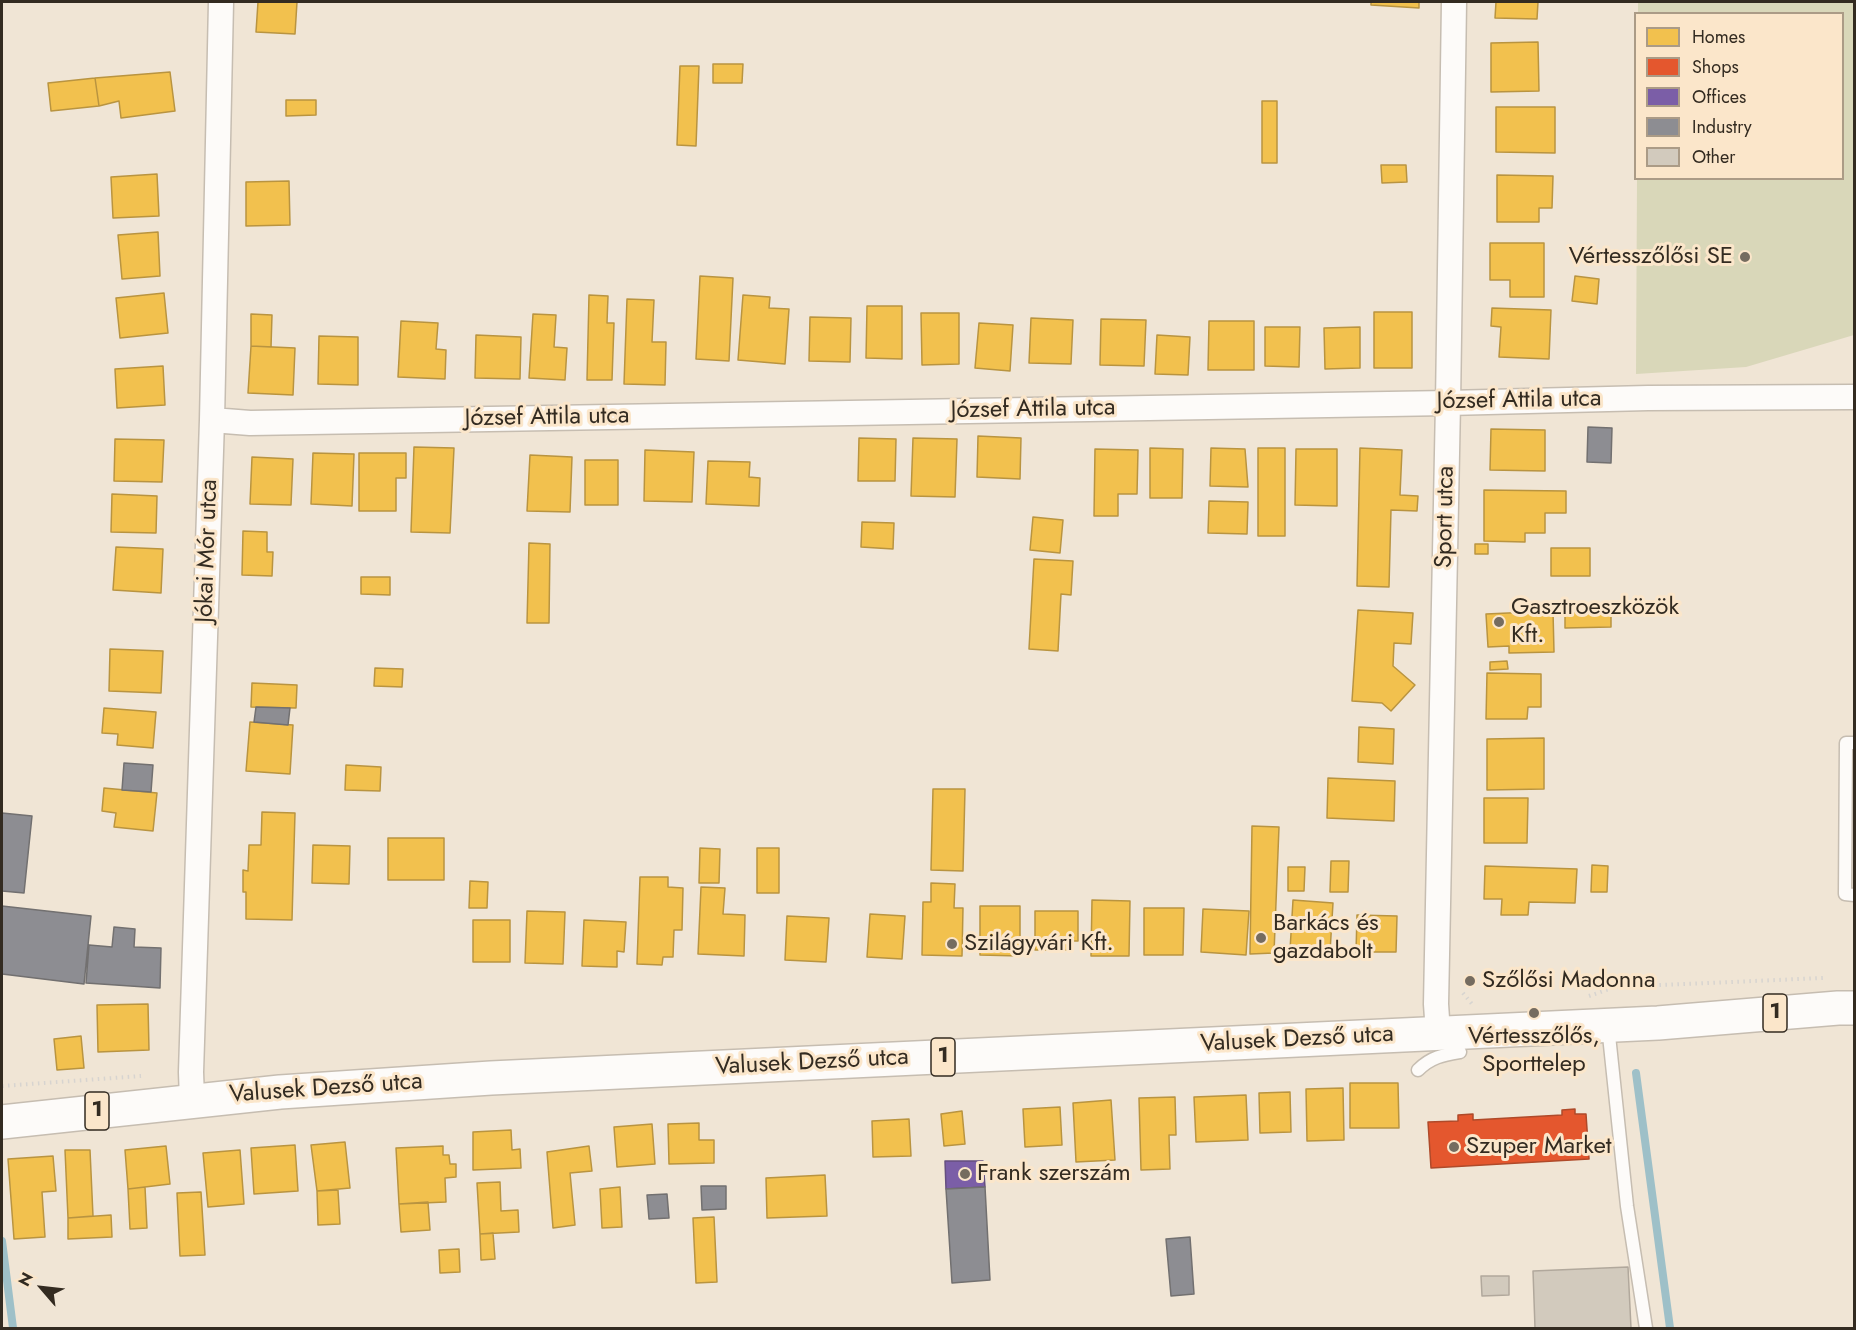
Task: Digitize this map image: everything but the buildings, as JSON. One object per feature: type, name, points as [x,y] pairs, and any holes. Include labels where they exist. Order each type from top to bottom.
[{"type":"main road","name":"Valusek Dezső utca","points":[[2,1122],[292,1091],[491,1078],[1695,1020],[1854,1008]]},
{"type":"street","name":"Jókai Mór utca","points":[[192,1100],[191,1072],[212,420],[221,2]]},
{"type":"street","name":"Sport utca","points":[[1445,1032],[1448,403],[1454,2]]},
{"type":"street","name":"József Attila utca","points":[[212,420],[262,422],[1648,398],[1854,397]]},
{"type":"lane","points":[[1854,743],[1846,743],[1845,894],[1854,895]]},
{"type":"lane","points":[[1608,1024],[1627,1206],[1646,1329]]},
{"type":"lane","points":[[1418,1070],[1437,1056],[1445,1032]]},
{"type":"path","points":[[1586,997],[1615,987],[1831,978]]},
{"type":"path","points":[[1445,1032],[1474,1007],[1463,993]]},
{"type":"path","points":[[2,1086],[144,1076]]},
{"type":"shaded area","name":"Vértesszőlősi SE","points":[[1638,2],[1854,2],[1854,335],[1746,367],[1636,374],[1637,180],[1844,180],[1844,12],[1638,12]]},
{"type":"waterway","points":[[1636,1073],[1670,1328]]},
{"type":"waterway","points":[[2,1241],[13,1328]]},
{"type":"place","name":"Vértesszőlősi SE","points":[[1745,257]]},
{"type":"place","name":"Gasztroeszközök Kft.","points":[[1499,622]]},
{"type":"place","name":"Barkács és gazdabolt","points":[[1261,938]]},
{"type":"place","name":"Szilágyvári Kft.","points":[[952,944]]},
{"type":"place","name":"Szőlősi Madonna","points":[[1470,981]]},
{"type":"place","name":"Vértesszőlős, Sporttelep","points":[[1534,1013]]},
{"type":"place","name":"Szuper Market","points":[[1454,1147]]},
{"type":"place","name":"Frank szerszám","points":[[965,1174]]}]
